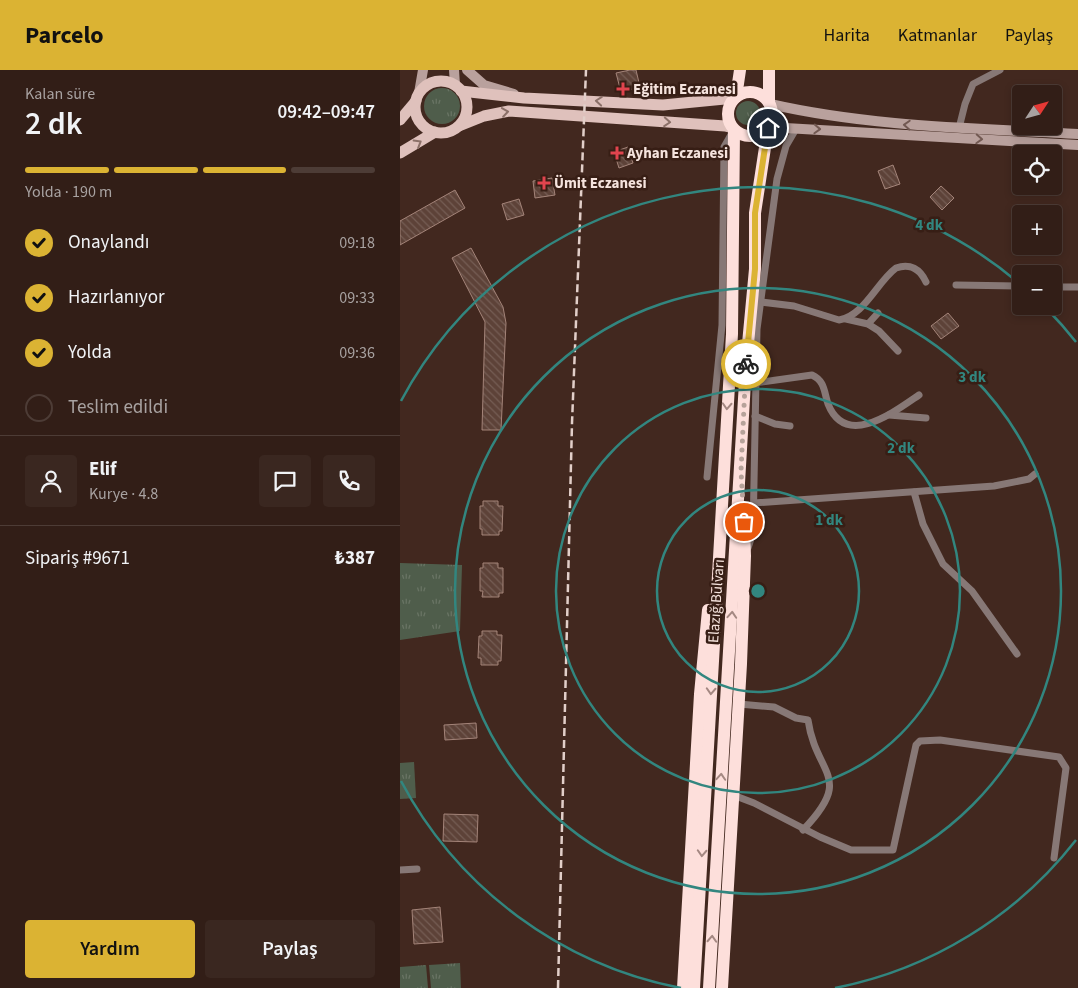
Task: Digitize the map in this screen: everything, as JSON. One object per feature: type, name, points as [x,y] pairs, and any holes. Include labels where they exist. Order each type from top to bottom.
[{"type":"highway","points":[[740,70],[735,97],[728,109],[728,117],[734,130],[748,137],[755,136],[768,128],[772,116],[769,103],[769,70]]},
{"type":"highway","points":[[735,97],[750,92],[764,97],[769,103]]},
{"type":"highway","name":"Elazığ Bulvarı","points":[[709,988],[746,365],[755,269],[755,213],[768,128]]},
{"type":"highway","name":"Elazığ Bulvarı","points":[[694,988],[732,334],[734,130]]},
{"type":"highway","points":[[722,988],[746,556],[741,471]]},
{"type":"highway","points":[[683,988],[700,694],[706,620],[718,556]]},
{"type":"main road","points":[[424,70],[415,109],[422,124],[436,132]]},
{"type":"main road","points":[[400,153],[436,132],[452,131],[464,120],[467,105],[458,88],[454,70]]},
{"type":"main road","points":[[467,70],[484,85],[524,98]]},
{"type":"main road","points":[[400,120],[432,83],[448,82],[458,88],[524,98],[663,105],[735,97]]},
{"type":"main road","points":[[769,103],[807,112],[894,124],[1078,134]]},
{"type":"main road","points":[[458,126],[484,116],[509,111],[725,126],[734,130]]},
{"type":"main road","points":[[768,128],[1078,145]]},
{"type":"street","points":[[959,128],[965,104],[973,84],[1000,70]]},
{"type":"street","points":[[746,556],[753,534],[755,383],[760,302],[777,178],[786,146],[796,129]]},
{"type":"street","points":[[707,477],[722,325],[724,147],[734,130]]},
{"type":"street","points":[[846,319],[856,312],[896,268],[904,265],[914,267],[923,275],[926,282]]},
{"type":"street","points":[[956,285],[1012,286]]},
{"type":"street","points":[[1062,287],[1078,287]]},
{"type":"street","points":[[760,302],[794,306],[839,320],[846,319],[868,324],[898,351]]},
{"type":"street","points":[[868,324],[878,313]]},
{"type":"street","points":[[755,383],[812,375],[818,378],[836,419],[844,425],[852,426],[876,421],[889,415],[919,395]]},
{"type":"street","points":[[889,415],[926,418]]},
{"type":"street","points":[[755,416],[775,424],[790,426]]},
{"type":"street","points":[[754,504],[994,486],[1029,479],[1035,474]]},
{"type":"street","points":[[914,492],[923,524],[943,564],[972,591],[1017,654]]},
{"type":"street","points":[[739,704],[774,707],[796,718],[808,720],[811,739],[831,784],[826,802],[817,816],[803,830]]},
{"type":"street","points":[[732,795],[754,803],[803,830],[851,850],[893,850],[916,745],[926,740],[940,740],[1059,757],[1066,768],[1054,858]]},
{"type":"street","points":[[400,870],[417,869]]},
{"type":"green space","points":[[442,88],[454,94],[460,106],[454,118],[442,124],[430,118],[424,106],[430,94]]},
{"type":"green space","points":[[748,101],[757,104],[760,113],[757,122],[748,125],[739,122],[736,113],[739,104]]},
{"type":"green space","points":[[400,563],[462,565],[460,631],[400,640]]},
{"type":"green space","points":[[414,762],[416,798],[400,799],[400,763]]},
{"type":"green space","points":[[460,963],[461,988],[431,988],[429,965]]},
{"type":"green space","points":[[426,965],[428,988],[400,988],[400,967]]},
{"type":"building","points":[[636,70],[640,87],[621,92],[616,73]]},
{"type":"building","points":[[628,147],[633,163],[619,168],[614,152]]},
{"type":"building","points":[[893,165],[900,184],[885,189],[878,171]]},
{"type":"building","points":[[552,178],[555,195],[535,198],[533,181]]},
{"type":"building","points":[[941,186],[954,198],[942,210],[930,197]]},
{"type":"building","points":[[455,190],[465,208],[400,245],[400,221]]},
{"type":"building","points":[[519,199],[524,215],[507,220],[502,204]]},
{"type":"building","points":[[471,248],[503,307],[506,323],[501,430],[482,430],[485,322],[452,258]]},
{"type":"building","points":[[948,313],[959,326],[941,339],[931,326]]},
{"type":"building","points":[[483,501],[498,501],[498,506],[503,506],[502,531],[499,531],[499,535],[482,535],[482,529],[480,529],[480,506],[483,506]]},
{"type":"building","points":[[483,563],[498,563],[498,568],[503,568],[503,593],[499,593],[499,597],[482,597],[483,591],[480,591],[480,568],[483,568]]},
{"type":"building","points":[[482,631],[497,631],[497,635],[502,635],[501,661],[498,661],[498,665],[481,665],[481,658],[478,658],[479,636],[482,636]]},
{"type":"building","points":[[476,723],[477,738],[445,740],[444,725]]},
{"type":"building","points":[[444,814],[478,815],[477,842],[443,841]]},
{"type":"building","points":[[440,907],[443,942],[414,944],[412,910]]},
{"type":"railway","points":[[558,988],[572,423],[586,70]]},
{"type":"way so far","points":[[744,522],[741,471],[746,364]]},
{"type":"place","name":"Eğitim Eczanesi","points":[[623,89]]},
{"type":"place","name":"Ayhan Eczanesi","points":[[617,153]]},
{"type":"place","name":"Ümit Eczanesi","points":[[544,183]]},
{"type":"route","points":[[746,364],[755,269],[755,213],[768,128]]}]
